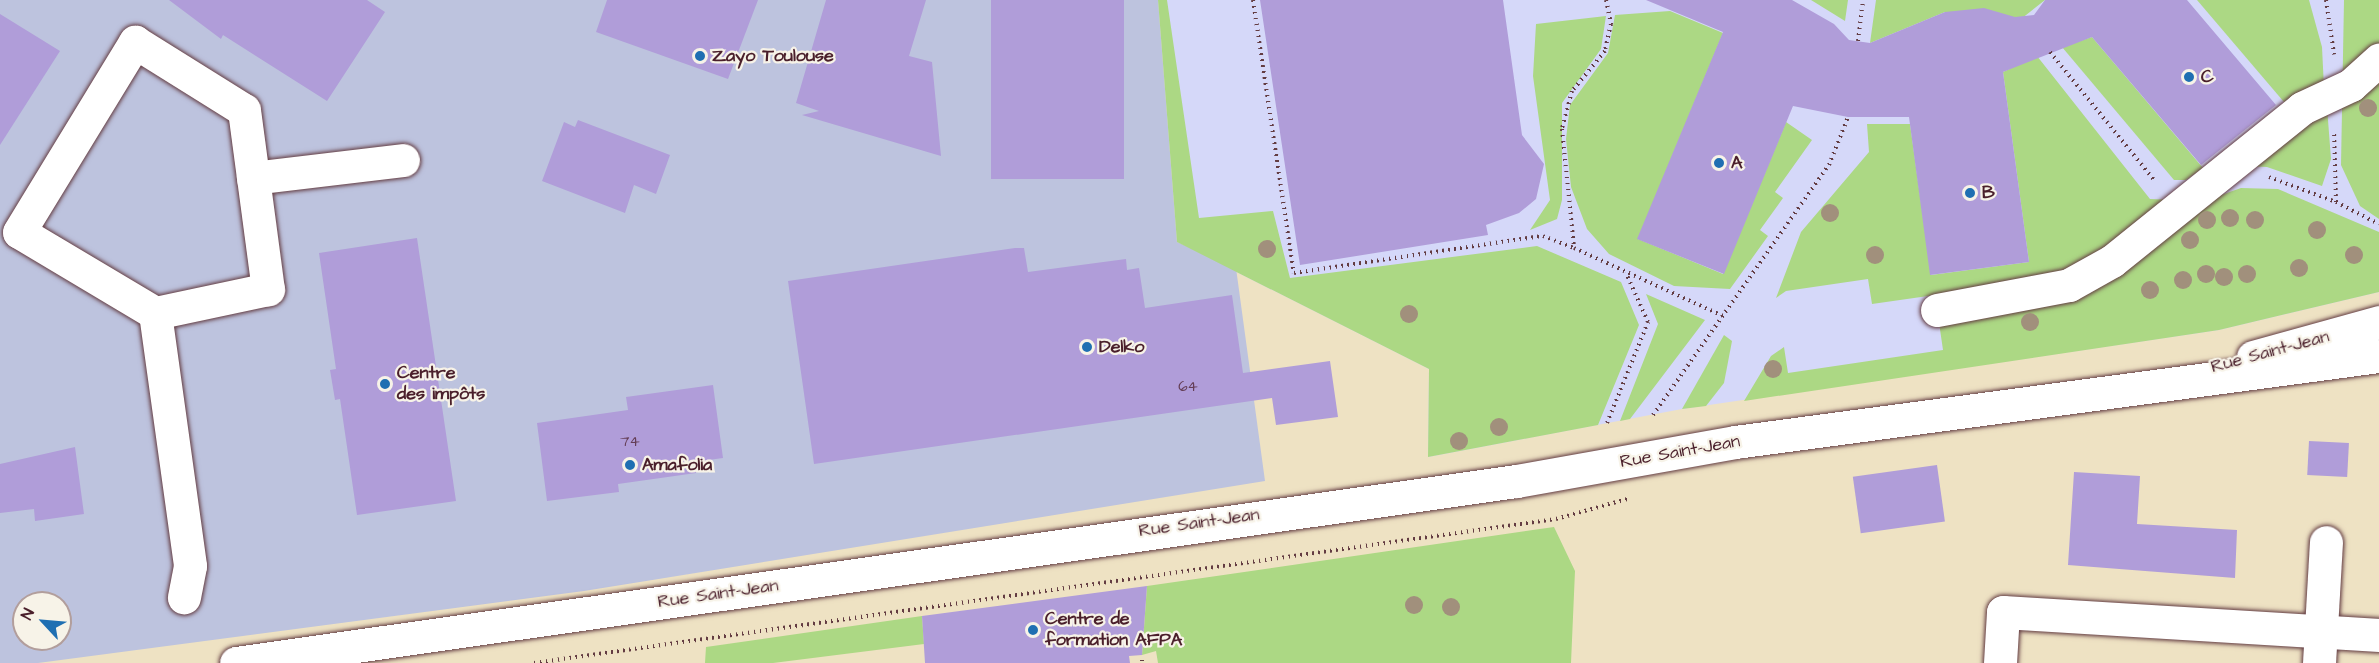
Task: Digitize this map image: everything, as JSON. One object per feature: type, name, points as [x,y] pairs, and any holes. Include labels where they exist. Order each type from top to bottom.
[{"type":"street","points":[[135,42],[244,110],[268,289],[155,313],[19,232],[135,42]]},
{"type":"street","points":[[1937,310],[2069,285],[2112,261],[2302,108],[2351,86],[2379,60]]},
{"type":"street","points":[[253,178],[403,160]]},
{"type":"street","points":[[155,313],[190,566],[184,597]]},
{"type":"street","name":"Rue Saint-Jean","points":[[2162,382],[2379,322]]},
{"type":"street","name":"Rue Saint-Jean","points":[[236,663],[1516,481],[1735,442],[2162,382],[2379,356]]},
{"type":"street","points":[[2320,648],[2326,542]]},
{"type":"street","points":[[2000,663],[2003,612],[2320,648],[2379,635]]},
{"type":"path","points":[[1253,0],[1294,273],[1543,236],[1723,316]]},
{"type":"path","points":[[1574,248],[1562,129],[1572,91],[1605,51],[1611,24],[1606,0]]},
{"type":"path","points":[[1858,41],[1863,0]]},
{"type":"path","points":[[1653,415],[1829,165],[1848,117]]},
{"type":"path","points":[[2336,202],[2379,224]]},
{"type":"path","points":[[1606,423],[1648,322],[1625,272]]},
{"type":"path","name":"Rue Saint-Jean","points":[[534,663],[1556,519],[1632,497]]},
{"type":"shaded area","points":[[0,0],[1158,0],[1177,242],[1236,268],[1265,481],[584,591],[38,663],[0,663]]},
{"type":"shaded area","points":[[1158,0],[2379,0],[2379,292],[2219,330],[1682,409],[1428,457],[1429,369],[1177,242]]},
{"type":"green space","points":[[1158,0],[1167,0],[1199,218],[1273,211],[1290,278],[1537,246],[1621,282],[1639,325],[1598,425],[1428,457],[1429,369],[1177,242]]},
{"type":"green space","points":[[1811,0],[1848,0],[1845,21]]},
{"type":"green space","points":[[1876,0],[2045,0],[2021,19],[1945,12],[1870,43]]},
{"type":"green space","points":[[2197,0],[2309,0],[2322,47],[2324,88],[2289,108]]},
{"type":"green space","points":[[2344,0],[2379,0],[2379,219],[2360,206],[2341,165]]},
{"type":"green space","points":[[1670,11],[1723,33],[1638,239],[1723,274],[1786,122],[1812,140],[1775,192],[1783,198],[1760,230],[1768,236],[1730,289],[1674,286],[1609,254],[1587,229],[1571,187],[1566,139],[1570,105],[1608,53],[1615,15]]},
{"type":"green space","points":[[1606,16],[1601,49],[1562,103],[1562,200],[1557,219],[1530,230],[1550,200],[1533,76],[1536,24]]},
{"type":"green space","points":[[2092,37],[2203,168],[2186,180],[2174,180],[2062,47]]},
{"type":"green space","points":[[2037,56],[2150,199],[2204,201],[2241,188],[2278,189],[2379,232],[2379,292],[2219,330],[1744,401],[1771,356],[1784,347],[1788,373],[1943,350],[1935,295],[1872,304],[1868,279],[1786,291],[1776,298],[1801,232],[1869,152],[1867,124],[1910,124],[1931,275],[2029,262],[2003,72]]},
{"type":"green space","points":[[2327,107],[2331,159],[2322,186],[2267,167],[2246,166]]},
{"type":"green space","points":[[1646,294],[1705,320],[1630,419],[1620,421],[1658,324]]},
{"type":"green space","points":[[1724,335],[1732,341],[1724,383],[1706,406],[1682,409]]},
{"type":"green space","points":[[1554,527],[1575,571],[1571,663],[1158,663],[1156,651],[1142,655],[1147,586]]},
{"type":"green space","points":[[922,616],[924,644],[773,663],[705,663],[706,647]]},
{"type":"building","points":[[169,0],[367,0],[385,12],[327,101],[223,35],[221,39]]},
{"type":"building","name":"Zayo Toulouse","points":[[607,0],[758,0],[728,79],[596,32]]},
{"type":"building","points":[[826,0],[926,0],[909,56],[932,62],[941,156],[802,115],[819,111],[796,103]]},
{"type":"building","points":[[991,0],[1124,0],[1124,179],[991,179]]},
{"type":"building","points":[[1260,0],[1503,0],[1522,135],[1544,164],[1536,199],[1519,213],[1486,225],[1488,235],[1300,265]]},
{"type":"building","points":[[1646,0],[1792,0],[1834,24],[1849,40],[1870,43],[1945,12],[1984,8],[2015,17],[2034,15],[2045,0],[2187,0],[2276,105],[2201,165],[2092,37],[2003,72],[2029,262],[1930,275],[1909,117],[1848,117],[1793,106],[1724,274],[1637,239],[1723,32]]},
{"type":"building","points":[[0,14],[60,51],[0,145]]},
{"type":"building","points":[[578,120],[670,155],[656,194],[634,185],[625,213],[542,181],[564,122],[575,127]]},
{"type":"building","name":"Centre des impôts","points":[[417,238],[456,501],[357,515],[340,399],[335,400],[330,370],[336,369],[319,253]]},
{"type":"building","points":[[1024,248],[1028,272],[1126,259],[1127,270],[1139,268],[1145,308],[1232,295],[1243,373],[1330,361],[1338,417],[1276,425],[1272,398],[814,464],[788,281]]},
{"type":"building","points":[[713,385],[723,458],[694,462],[696,473],[618,484],[619,492],[547,501],[537,423],[628,410],[626,397]]},
{"type":"building","points":[[2309,441],[2349,443],[2347,477],[2307,475]]},
{"type":"building","points":[[75,447],[84,514],[35,521],[34,509],[0,513],[0,464]]},
{"type":"building","points":[[1937,465],[1945,521],[1861,533],[1853,477]]},
{"type":"building","points":[[2074,472],[2140,476],[2137,524],[2237,530],[2235,578],[2068,565]]},
{"type":"building","name":"Centre de formation AFPA","points":[[1147,586],[1142,655],[1129,656],[1130,663],[925,663],[922,616]]},
{"type":"place","name":"Zayo Toulouse","points":[[700,56]]},
{"type":"place","name":"C","points":[[2189,77]]},
{"type":"place","name":"A","points":[[1719,163]]},
{"type":"place","name":"B","points":[[1970,193]]},
{"type":"place","name":"Delko","points":[[1087,347]]},
{"type":"place","name":"Centre des impôts","points":[[385,384]]},
{"type":"place","name":"Amafolia","points":[[630,465]]},
{"type":"place","name":"Centre de formation AFPA","points":[[1033,630]]}]
